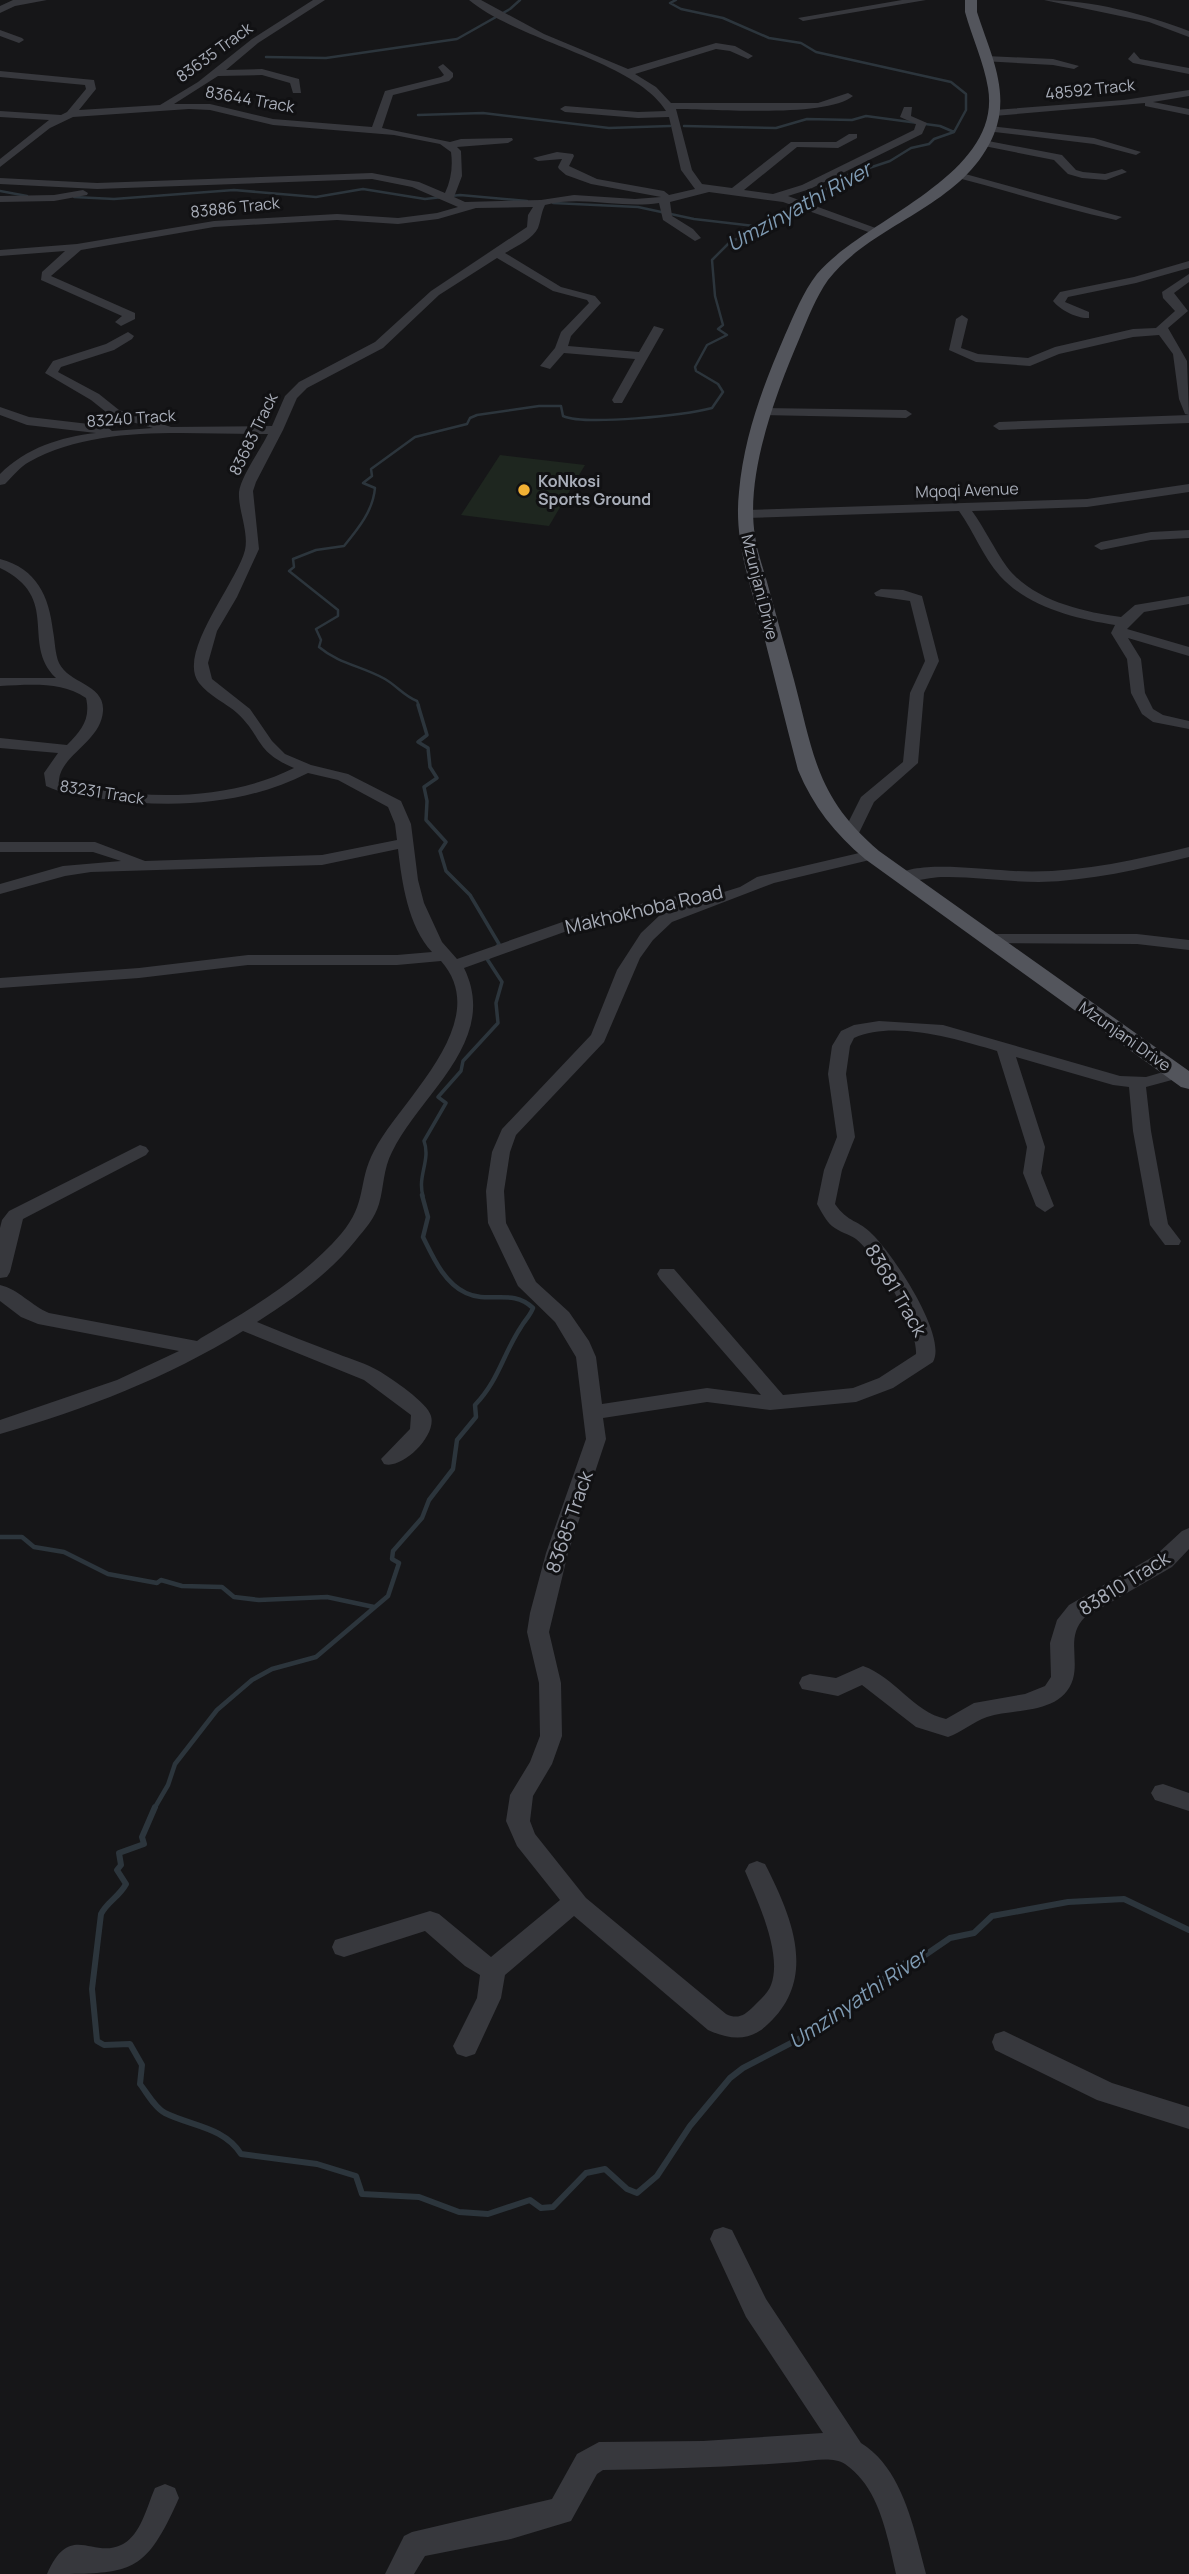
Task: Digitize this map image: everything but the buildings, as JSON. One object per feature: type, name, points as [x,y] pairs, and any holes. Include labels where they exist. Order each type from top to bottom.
[{"type":"main road","points":[[971,0],[971,12],[995,89],[989,128]]},
{"type":"main road","name":"Mzunjani Drive","points":[[989,128],[958,175],[938,192],[833,264],[814,288],[762,412],[745,514],[749,550],[808,770],[822,802],[850,835],[872,855],[1183,1077]]},
{"type":"street","points":[[0,10],[13,4],[42,0]]},
{"type":"street","name":"83635 Track","points":[[161,107],[216,73],[255,41],[320,0]]},
{"type":"street","points":[[474,0],[550,40],[627,73],[660,96],[671,110],[690,180],[706,189]]},
{"type":"street","points":[[803,18],[885,8],[921,0]]},
{"type":"street","points":[[1049,0],[1140,17],[1189,34]]},
{"type":"street","points":[[0,33],[19,40]]},
{"type":"street","points":[[627,73],[716,46],[732,48],[748,56]]},
{"type":"street","points":[[1134,55],[1133,59],[1137,61],[1189,71]]},
{"type":"street","points":[[986,59],[1039,61],[1074,66]]},
{"type":"street","points":[[376,130],[388,93],[438,82],[449,75],[443,67]]},
{"type":"street","points":[[216,73],[267,73],[295,81],[298,91]]},
{"type":"street","points":[[0,74],[90,82],[91,89],[66,116],[0,114]]},
{"type":"street","name":"48592 Track","points":[[989,128],[1189,93]]},
{"type":"street","points":[[565,109],[638,114],[671,110],[818,106],[848,96]]},
{"type":"street","points":[[1129,102],[1189,112]]},
{"type":"street","name":"83644 Track","points":[[0,164],[46,125],[66,116],[161,107],[200,106],[273,122],[376,130],[450,146]]},
{"type":"street","points":[[780,198],[918,132],[922,123],[905,117],[908,109]]},
{"type":"street","points":[[989,128],[1094,141],[1136,152]]},
{"type":"street","points":[[989,128],[1058,157],[1072,172],[1082,176],[1106,177],[1122,172]]},
{"type":"street","points":[[733,192],[796,144],[840,145],[853,136]]},
{"type":"street","points":[[450,146],[461,142],[508,140]]},
{"type":"street","points":[[447,199],[454,188],[457,167],[456,151],[450,146]]},
{"type":"street","points":[[538,158],[569,156],[563,167],[568,172],[609,184],[679,197]]},
{"type":"street","points":[[958,175],[1023,191],[1061,205],[1116,217]]},
{"type":"street","points":[[0,181],[97,186],[372,176],[415,184],[458,204],[473,206],[557,200],[664,200],[706,189],[780,198],[877,232]]},
{"type":"street","points":[[0,199],[73,197],[97,186]]},
{"type":"street","points":[[664,200],[667,218],[691,233],[695,239]]},
{"type":"street","name":"83683 Track","points":[[449,961],[416,903],[403,824],[395,804],[343,777],[288,761],[273,750],[245,712],[210,686],[201,670],[202,651],[252,549],[247,487],[277,430],[287,402],[298,388],[379,345],[429,298],[533,228],[534,215],[541,203]]},
{"type":"street","name":"83886 Track","points":[[0,253],[77,247],[214,224],[325,217],[398,221],[438,216],[473,206]]},
{"type":"street","points":[[77,247],[46,274],[45,278],[132,317],[121,322]]},
{"type":"street","points":[[498,254],[557,289],[594,300],[593,308],[565,335],[561,349],[546,366]]},
{"type":"street","points":[[1085,315],[1061,304],[1059,301],[1064,294],[1136,280],[1189,264]]},
{"type":"street","points":[[1162,331],[1162,327],[1182,311],[1169,298],[1167,292],[1189,277]]},
{"type":"street","points":[[962,319],[955,350],[976,358],[1012,362],[1035,361],[1055,351],[1133,333],[1162,331]]},
{"type":"street","points":[[618,400],[658,329]]},
{"type":"street","points":[[1162,331],[1178,353],[1186,386],[1185,404],[1189,411]]},
{"type":"street","points":[[128,336],[110,347],[57,364],[51,373],[95,397],[109,410],[155,423],[171,432]]},
{"type":"street","points":[[561,349],[644,356]]},
{"type":"street","points":[[0,411],[27,421],[87,426],[120,434]]},
{"type":"street","points":[[762,412],[906,414]]},
{"type":"street","points":[[999,425],[1189,419]]},
{"type":"street","name":"83240 Track","points":[[0,481],[13,465],[38,450],[61,442],[120,434],[277,430]]},
{"type":"street","name":"Mqoqi Avenue","points":[[745,514],[1087,503],[1189,488]]},
{"type":"street","points":[[1171,491],[1189,499]]},
{"type":"street","points":[[963,507],[1005,572],[1017,584],[1082,614],[1189,652]]},
{"type":"street","points":[[1101,546],[1151,536],[1189,534]]},
{"type":"street","points":[[0,563],[23,574],[36,587],[47,619],[51,662],[71,685]]},
{"type":"street","points":[[850,835],[867,800],[910,763],[918,693],[932,661],[920,621],[917,599],[903,594],[881,593]]},
{"type":"street","points":[[1121,626],[1140,608],[1189,600]]},
{"type":"street","points":[[1121,626],[1134,659],[1138,694],[1147,711],[1158,719],[1189,725]]},
{"type":"street","points":[[0,682],[71,685]]},
{"type":"street","name":"83231 Track","points":[[71,685],[90,693],[96,704],[82,741],[51,771],[51,783],[70,789],[138,799],[170,800],[241,792],[273,784],[306,768]]},
{"type":"street","points":[[0,743],[73,750]]},
{"type":"street","points":[[0,889],[74,869],[321,860],[404,843]]},
{"type":"street","points":[[0,847],[95,848],[145,865]]},
{"type":"street","points":[[903,877],[938,870],[1015,876],[1084,874],[1189,852]]},
{"type":"street","name":"Makhokhoba Road","points":[[0,984],[139,973],[270,958],[477,960],[597,916],[872,855]]},
{"type":"street","name":"83685 Track","points":[[757,1871],[783,1945],[786,1968],[783,1987],[775,1998],[753,2022],[737,2029],[717,2022],[574,1902],[525,1839],[518,1813],[522,1795],[541,1764],[551,1736],[550,1683],[539,1641],[539,1622],[557,1553],[595,1445],[586,1357],[579,1341],[562,1317],[527,1286],[497,1223],[495,1191],[505,1140],[517,1121],[551,1090],[598,1038],[624,974],[654,928],[675,914],[753,888],[768,880]]},
{"type":"street","points":[[989,939],[1137,939],[1189,945]]},
{"type":"street","points":[[0,1427],[111,1389],[162,1368],[200,1348],[302,1282],[345,1242],[366,1214],[373,1196],[376,1168],[384,1148],[438,1076],[458,1038],[466,997],[463,978],[449,961]]},
{"type":"street","name":"83681 Track","points":[[593,1412],[707,1395],[746,1402],[778,1402],[864,1393],[913,1368],[928,1353],[925,1338],[912,1311],[873,1246],[863,1236],[837,1221],[827,1209],[833,1170],[846,1137],[838,1074],[843,1039],[852,1031],[867,1027],[904,1026],[954,1032],[1005,1050],[1090,1074],[1136,1082],[1183,1077]]},
{"type":"street","points":[[1005,1050],[1036,1147],[1032,1173],[1045,1206]]},
{"type":"street","points":[[1136,1082],[1159,1225],[1172,1241]]},
{"type":"street","points":[[0,1272],[11,1220],[8,1211],[140,1151]]},
{"type":"street","points":[[667,1274],[701,1310],[778,1402]]},
{"type":"street","points":[[0,1291],[28,1312],[45,1320],[200,1348]]},
{"type":"street","points":[[242,1323],[371,1375],[419,1411],[424,1417],[417,1434],[391,1459]]},
{"type":"street","name":"83810 Track","points":[[810,1683],[838,1687],[863,1675],[879,1682],[922,1721],[948,1728],[982,1709],[1038,1699],[1053,1692],[1059,1684],[1062,1633],[1072,1615],[1164,1561],[1189,1536]]},
{"type":"street","points":[[1163,1793],[1189,1802]]},
{"type":"street","points":[[466,2046],[489,1998],[493,1970],[574,1902]]},
{"type":"street","points":[[344,1947],[423,1921],[430,1922],[474,1959],[493,1970]]},
{"type":"street","points":[[1004,2042],[1106,2092],[1189,2118]]},
{"type":"street","points":[[723,2239],[756,2308],[850,2450],[876,2477],[888,2496],[911,2574]]},
{"type":"street","points":[[399,2572],[414,2546],[422,2542],[511,2525],[561,2511],[587,2464],[598,2456],[703,2455],[811,2446],[837,2446],[850,2450]]},
{"type":"street","points":[[62,2574],[76,2558],[115,2560],[129,2558],[141,2550],[165,2498]]},
{"type":"shaded area","name":"KoNkosi Sports Ground","points":[[500,455],[585,465],[549,526],[461,515]]},
{"type":"waterway","points":[[266,57],[326,58],[457,39],[510,9],[520,0]]},
{"type":"waterway","name":"Umzinyathi River","points":[[676,0],[670,3],[681,9],[723,18],[769,38],[801,43],[816,52],[951,82],[966,94],[966,110],[954,132]]},
{"type":"waterway","points":[[418,115],[483,113],[609,128],[670,126]]},
{"type":"waterway","points":[[684,126],[776,128],[807,119],[852,120],[866,116],[940,126],[954,132]]},
{"type":"waterway","name":"Umzinyathi River","points":[[419,706],[417,701],[385,679],[319,647],[321,640],[316,629],[338,616],[338,610],[289,571],[294,567],[293,559],[316,550],[344,546],[349,540],[364,519],[374,496],[375,488],[363,483],[372,476],[371,469],[415,437],[467,424],[470,418],[477,415],[539,406],[561,406],[563,416],[613,420],[681,414],[712,408],[723,392],[718,384],[696,371],[695,367],[707,345],[727,335],[718,329],[723,325],[715,296],[712,260],[731,241],[756,232],[807,196],[837,185],[848,175],[890,161],[911,148],[929,144],[934,139],[954,132]]},
{"type":"waterway","points":[[74,197],[114,199],[234,190],[316,197],[363,189],[425,199],[460,195],[527,201]]},
{"type":"waterway","points":[[0,191],[27,196]]},
{"type":"waterway","points":[[553,203],[638,207],[694,219],[763,227]]},
{"type":"waterway","name":"Umzinyathi River","points":[[418,705],[427,735],[418,742],[428,748],[430,767],[437,778],[424,787],[427,801],[426,820],[446,842],[440,851],[446,871],[470,895],[499,944],[495,949]]},
{"type":"waterway","name":"Umzinyathi River","points":[[423,1196],[426,1155],[424,1141],[446,1103],[438,1097],[461,1071],[463,1061],[498,1023],[496,1003],[502,982],[487,959],[490,956]]},
{"type":"waterway","name":"Umzinyathi River","points":[[155,1808],[168,1785],[175,1764],[217,1710],[252,1680],[272,1669],[316,1657],[388,1596],[399,1563],[392,1559],[393,1551],[422,1518],[429,1500],[453,1469],[457,1440],[476,1417],[475,1405],[490,1386],[515,1337],[532,1311],[533,1308],[517,1299],[475,1296],[451,1283],[440,1269],[423,1237],[428,1217],[422,1195]]},
{"type":"waterway","points":[[0,1537],[22,1537],[34,1547],[64,1552],[108,1574],[157,1583],[161,1580],[182,1586],[222,1587],[234,1597],[259,1600],[327,1597],[374,1607]]},
{"type":"waterway","name":"Umzinyathi River","points":[[155,1808],[142,1837],[144,1844],[119,1853],[121,1865],[117,1870],[126,1884],[101,1914],[92,1989],[97,2041],[104,2045],[130,2044],[142,2065],[140,2084],[158,2108],[226,2138],[241,2154],[317,2164],[356,2176],[362,2194],[419,2197],[459,2212],[488,2214],[530,2200],[541,2208],[553,2207],[586,2173],[605,2169],[627,2189],[637,2193],[657,2176],[690,2126],[730,2078],[743,2068],[814,2031],[905,1963],[915,1962],[950,1938],[974,1933],[992,1916],[1068,1902],[1124,1899],[1189,1930]]},
{"type":"place","name":"KoNkosi Sports Ground","points":[[524,490]]}]
